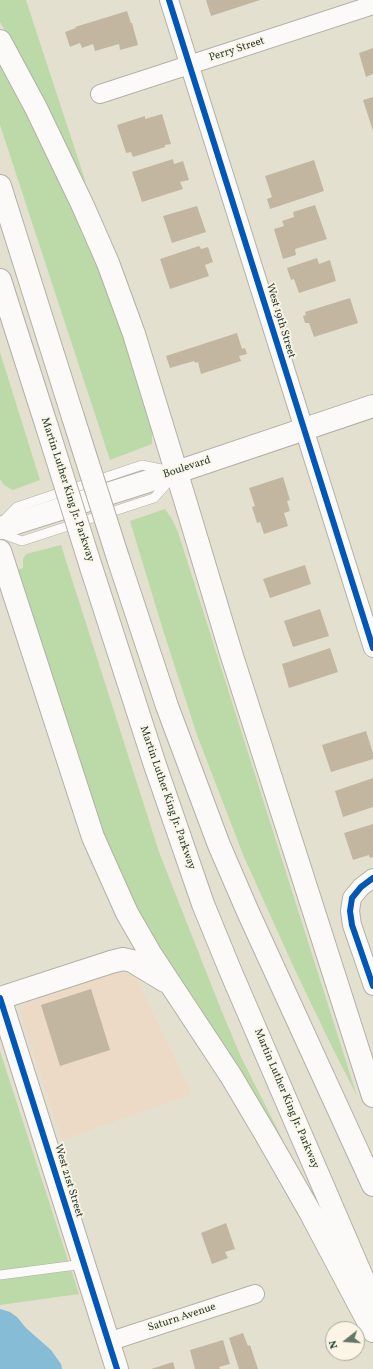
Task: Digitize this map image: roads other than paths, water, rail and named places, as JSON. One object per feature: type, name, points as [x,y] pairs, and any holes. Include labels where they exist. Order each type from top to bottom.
[{"type":"main road","points":[[0,41],[83,206],[108,263],[134,334],[231,653],[373,1096]]},
{"type":"main road","points":[[0,186],[118,558],[167,706],[219,845],[248,912],[373,1185]]},
{"type":"main road","name":"Martin Luther King Jr. Parkway","points":[[0,280],[155,766],[203,904],[373,1302]]},
{"type":"main road","name":"Boulevard","points":[[0,528],[177,472],[373,406]]},
{"type":"main road","points":[[0,550],[93,837],[127,913],[150,953],[231,1076],[270,1142],[310,1212],[373,1331]]},
{"type":"main road","points":[[0,998],[123,959],[132,961],[170,983]]},
{"type":"main road","name":"West 21st Street","points":[[0,998],[117,1369]]},
{"type":"street","name":"West 19th Street","points":[[169,0],[373,648]]},
{"type":"street","name":"Perry Street","points":[[100,94],[190,66],[373,5]]},
{"type":"street","points":[[373,878],[361,887],[352,898],[350,911],[352,925],[373,986]]},
{"type":"street","name":"Saturn Avenue","points":[[108,1342],[255,1294]]},
{"type":"lane","points":[[0,524],[17,507],[142,465],[177,472]]},
{"type":"lane","points":[[0,533],[22,541],[154,498],[177,472]]},
{"type":"lane","points":[[0,1275],[84,1264]]},
{"type":"water","points":[[0,1309],[10,1312],[17,1317],[26,1328],[51,1350],[61,1364],[62,1369],[0,1369]]}]
